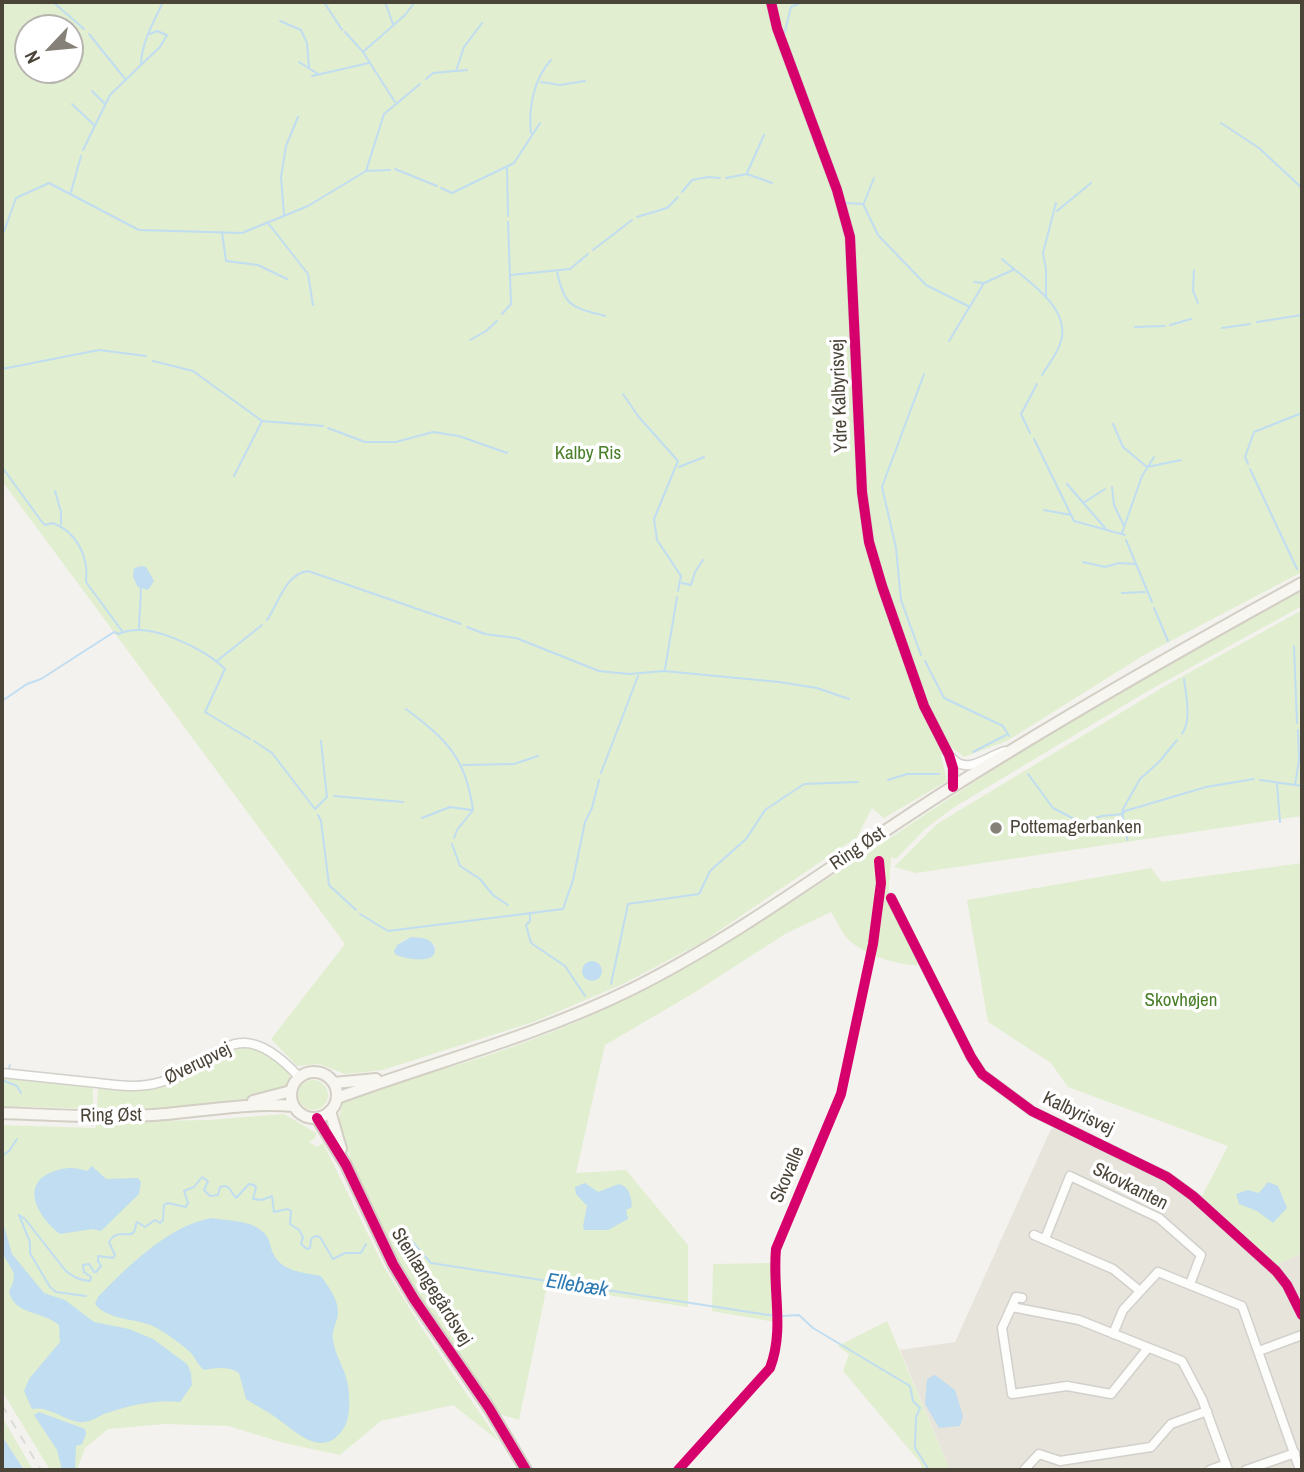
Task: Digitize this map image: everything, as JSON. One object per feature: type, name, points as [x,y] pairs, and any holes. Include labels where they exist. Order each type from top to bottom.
[{"type":"main road","name":"Ring Øst","points":[[337,1098],[512,1039],[631,989],[761,914],[1014,748],[1162,659],[1302,583]]},
{"type":"main road","points":[[306,1073],[320,1073],[334,1083],[337,1098],[330,1111],[317,1118],[303,1116],[293,1106],[291,1091],[299,1077],[306,1073]]},
{"type":"main road","name":"Ring Øst","points":[[334,1083],[396,1076]]},
{"type":"main road","name":"Ring Øst","points":[[220,1108],[291,1091]]},
{"type":"main road","name":"Ring Øst","points":[[2,1113],[153,1115],[220,1108],[293,1106]]},
{"type":"main road","name":"Stenlængegårdsvej","points":[[330,1111],[346,1165]]},
{"type":"main road","name":"Stenlængegårdsvej","points":[[317,1118],[346,1165],[393,1264],[489,1408],[526,1470]]},
{"type":"street","name":"Ydre Kalbyrisvej","points":[[771,2],[777,29],[836,190],[850,237],[862,492],[869,542],[919,693],[949,755],[953,768],[953,787]]},
{"type":"street","points":[[949,755],[958,765],[966,766],[1014,748]]},
{"type":"street","name":"Kalbyrisvej","points":[[891,898],[982,1074],[1032,1111],[1167,1177],[1193,1196],[1276,1272],[1287,1285],[1302,1315]]},
{"type":"street","name":"Øverupvej","points":[[2,1073],[122,1086],[146,1086],[181,1075],[216,1052],[242,1043],[267,1048],[299,1077]]},
{"type":"street","name":"Skovkanten","points":[[1045,1239],[1070,1176],[1159,1218],[1197,1252],[1200,1255],[1190,1284]]},
{"type":"street","points":[[1034,1235],[1113,1269],[1140,1291]]},
{"type":"street","points":[[1113,1334],[1123,1310],[1158,1272],[1242,1306],[1300,1470]]},
{"type":"street","points":[[1022,1298],[1016,1297],[1002,1328],[1012,1394],[1067,1385],[1111,1394],[1148,1348]]},
{"type":"street","points":[[1012,1307],[1079,1320],[1182,1361],[1207,1410],[1227,1467],[1210,1470]]},
{"type":"street","points":[[1259,1351],[1302,1335]]},
{"type":"street","points":[[1024,1470],[1039,1454],[1060,1461],[1151,1447],[1171,1424],[1207,1410]]},
{"type":"street","points":[[1246,1470],[1295,1453]]},
{"type":"shaded area","points":[[1058,1122],[1172,1175],[1202,1196],[1276,1265],[1302,1253],[1302,1470],[950,1470],[900,1350],[955,1342],[1050,1131]]},
{"type":"green space","name":"Kalby Ris","points":[[2,2],[1302,2],[1302,572],[1144,655],[1007,741],[964,757],[951,747],[941,755],[947,781],[884,818],[872,808],[857,837],[701,943],[623,984],[536,1021],[383,1070],[345,1074],[319,1064],[297,1066],[271,1039],[345,944],[2,481]],"holes":[[[411,937],[435,945],[435,952],[419,957],[400,942]]]},
{"type":"green space","points":[[1302,591],[1302,606],[1148,691],[953,808],[924,830],[896,859],[891,857],[888,899],[920,965],[893,962],[863,950],[846,937],[831,912],[785,934],[692,994],[605,1045],[576,1173],[626,1170],[688,1245],[688,1307],[547,1286],[519,1420],[500,1414],[420,1302],[392,1253],[353,1165],[338,1123],[343,1099],[508,1049],[573,1023],[636,993],[738,936],[1097,704]]},
{"type":"green space","points":[[1302,610],[1302,816],[916,873],[894,867],[937,824],[1165,686]]},
{"type":"green space","name":"Skovhøjen","points":[[1302,863],[1302,1253],[1276,1265],[1202,1196],[1228,1146],[1068,1087],[1051,1063],[988,1022],[967,900],[1151,868],[1162,882]]},
{"type":"green space","points":[[245,1047],[256,1049],[278,1061],[290,1076],[289,1083],[281,1090],[266,1095],[203,1105],[97,1110],[98,1087],[154,1088],[175,1082],[221,1055]]},
{"type":"green space","points":[[2,1077],[93,1087],[93,1109],[2,1106]]},
{"type":"green space","points":[[313,1080],[324,1084],[328,1095],[324,1106],[313,1110],[302,1106],[298,1095],[302,1084]]},
{"type":"green space","points":[[284,1114],[316,1133],[315,1138],[309,1142],[317,1147],[323,1143],[384,1267],[421,1327],[499,1441],[453,1405],[381,1421],[340,1455],[284,1443],[228,1426],[165,1424],[108,1429],[85,1448],[77,1470],[50,1470],[2,1391],[2,1125],[95,1128],[98,1122],[209,1120]]},
{"type":"green space","points":[[771,1263],[775,1322],[712,1311],[713,1264]]},
{"type":"green space","points":[[887,1321],[950,1470],[923,1470],[919,1461],[843,1371],[849,1354],[838,1346]]},
{"type":"green space","points":[[2,1417],[33,1470],[24,1470],[2,1436]]},
{"type":"water","points":[[146,567],[154,581],[148,590],[138,587],[133,577],[134,568]]},
{"type":"water","points":[[411,937],[424,938],[430,942],[435,949],[434,954],[429,958],[417,959],[395,954],[397,945]]},
{"type":"water","points":[[592,961],[599,964],[602,971],[599,978],[592,981],[585,978],[582,971],[585,964]]},
{"type":"water","points":[[92,1166],[106,1179],[138,1178],[141,1182],[139,1194],[101,1231],[93,1229],[60,1234],[39,1210],[35,1201],[37,1184],[44,1176],[59,1170],[71,1168],[87,1171]]},
{"type":"water","points":[[1268,1182],[1278,1186],[1287,1208],[1273,1223],[1257,1211],[1239,1204],[1236,1194],[1248,1190],[1259,1193]]},
{"type":"water","points":[[585,1183],[598,1192],[619,1184],[626,1187],[632,1207],[626,1210],[628,1219],[608,1230],[584,1230],[587,1206],[576,1194],[575,1187]]},
{"type":"water","points":[[212,1218],[246,1223],[259,1229],[268,1237],[273,1253],[281,1264],[293,1270],[321,1276],[332,1294],[338,1314],[333,1340],[349,1392],[348,1416],[341,1432],[333,1439],[317,1443],[301,1436],[246,1399],[239,1373],[226,1368],[204,1370],[188,1350],[160,1330],[113,1316],[95,1304],[109,1285],[150,1249],[180,1229]]},
{"type":"water","points":[[2,1219],[12,1254],[44,1293],[65,1300],[94,1322],[129,1329],[153,1339],[187,1364],[192,1385],[180,1402],[162,1401],[135,1405],[84,1422],[39,1408],[32,1409],[24,1391],[29,1379],[60,1342],[59,1325],[23,1309],[12,1299],[9,1291],[14,1273],[2,1248]]},
{"type":"water","points":[[935,1375],[955,1390],[963,1416],[960,1426],[939,1428],[925,1404],[927,1379]]},
{"type":"water","points":[[39,1412],[85,1429],[82,1444],[76,1446],[75,1470],[62,1470],[57,1450],[34,1415]]},
{"type":"water","points":[[2,1436],[24,1470],[2,1468]]},
{"type":"waterway","points":[[53,2],[67,14]]},
{"type":"waterway","points":[[83,150],[110,95],[141,65],[146,41],[163,2]]},
{"type":"waterway","points":[[324,2],[342,30]]},
{"type":"waterway","points":[[385,2],[393,24]]},
{"type":"waterway","points":[[363,52],[405,15],[415,2]]},
{"type":"waterway","points":[[784,35],[791,7],[802,2]]},
{"type":"waterway","points":[[280,21],[301,30],[307,43],[309,68]]},
{"type":"waterway","points":[[456,71],[464,47],[482,23]]},
{"type":"waterway","points":[[141,65],[160,47],[167,35],[157,31],[150,34]]},
{"type":"waterway","points":[[345,32],[363,52],[395,102]]},
{"type":"waterway","points":[[89,34],[126,80]]},
{"type":"waterway","points":[[531,133],[530,114],[536,85],[551,60]]},
{"type":"waterway","points":[[299,62],[318,74]]},
{"type":"waterway","points":[[312,76],[369,63]]},
{"type":"waterway","points":[[426,79],[433,73],[467,70]]},
{"type":"waterway","points":[[541,82],[560,85],[585,81]]},
{"type":"waterway","points":[[366,171],[384,114],[420,84]]},
{"type":"waterway","points":[[92,91],[105,104]]},
{"type":"waterway","points":[[72,104],[94,125]]},
{"type":"waterway","points":[[284,214],[281,177],[286,146],[298,117]]},
{"type":"waterway","points":[[441,188],[452,193],[514,163],[540,123]]},
{"type":"waterway","points":[[1221,123],[1259,148],[1302,188]]},
{"type":"waterway","points":[[747,173],[764,135]]},
{"type":"waterway","points":[[71,192],[81,156]]},
{"type":"waterway","points":[[507,168],[508,216]]},
{"type":"waterway","points":[[395,169],[437,186]]},
{"type":"waterway","points":[[2,237],[16,198],[49,183],[139,230],[242,233],[308,206],[366,171],[390,170]]},
{"type":"waterway","points":[[726,178],[747,174],[772,183]]},
{"type":"waterway","points":[[682,192],[692,180],[720,178]]},
{"type":"waterway","points":[[864,203],[874,178]]},
{"type":"waterway","points":[[1057,211],[1091,183]]},
{"type":"waterway","points":[[637,217],[667,208],[678,197]]},
{"type":"waterway","points":[[846,203],[863,204],[878,235],[926,285],[970,307]]},
{"type":"waterway","points":[[1046,298],[1043,253],[1056,203]]},
{"type":"waterway","points":[[593,250],[632,220]]},
{"type":"waterway","points":[[502,314],[511,304],[508,222]]},
{"type":"waterway","points":[[268,223],[308,274],[313,305]]},
{"type":"waterway","points":[[222,232],[226,261],[258,265],[287,279]]},
{"type":"waterway","points":[[511,275],[570,269],[588,254]]},
{"type":"waterway","points":[[1002,259],[1044,294],[1059,316],[1061,341],[1042,375]]},
{"type":"waterway","points":[[949,341],[984,283],[1013,270]]},
{"type":"waterway","points":[[1194,270],[1193,291],[1198,303]]},
{"type":"waterway","points":[[557,272],[563,293],[572,304],[605,316]]},
{"type":"waterway","points":[[974,282],[983,283]]},
{"type":"waterway","points":[[1257,322],[1302,315]]},
{"type":"waterway","points":[[1170,325],[1191,319]]},
{"type":"waterway","points":[[470,340],[497,321]]},
{"type":"waterway","points":[[1222,328],[1250,324]]},
{"type":"waterway","points":[[1135,327],[1165,326]]},
{"type":"waterway","points":[[2,369],[99,350],[146,356]]},
{"type":"waterway","points":[[153,361],[193,371],[262,421],[323,426]]},
{"type":"waterway","points":[[921,655],[901,600],[896,548],[882,487],[924,374]]},
{"type":"waterway","points":[[1030,433],[1021,414],[1037,384]]},
{"type":"waterway","points":[[623,394],[638,416],[678,461],[654,519],[657,540],[681,576],[678,591]]},
{"type":"waterway","points":[[1248,464],[1245,457],[1254,432],[1302,413]]},
{"type":"waterway","points":[[234,476],[262,421]]},
{"type":"waterway","points":[[1113,424],[1123,447],[1147,467],[1181,460]]},
{"type":"waterway","points":[[328,428],[365,442],[396,442],[433,432],[459,436],[507,453]]},
{"type":"waterway","points":[[1034,439],[1074,521],[1125,535]]},
{"type":"waterway","points":[[679,467],[704,457]]},
{"type":"waterway","points":[[1122,533],[1142,476],[1154,457]]},
{"type":"waterway","points":[[2,467],[45,525],[53,523],[69,532],[75,539],[83,555],[86,582],[122,631]]},
{"type":"waterway","points":[[1250,469],[1297,569]]},
{"type":"waterway","points":[[1067,484],[1105,528]]},
{"type":"waterway","points":[[1112,487],[1114,505],[1124,526]]},
{"type":"waterway","points":[[1083,503],[1105,489]]},
{"type":"waterway","points":[[55,491],[61,512],[61,524]]},
{"type":"waterway","points":[[1044,510],[1071,515]]},
{"type":"waterway","points":[[1126,540],[1152,602]]},
{"type":"waterway","points":[[682,583],[691,585],[703,560]]},
{"type":"waterway","points":[[1083,562],[1105,567],[1119,563],[1134,564]]},
{"type":"waterway","points":[[267,620],[288,583],[300,573],[308,571],[461,624]]},
{"type":"waterway","points":[[139,628],[141,588]]},
{"type":"waterway","points":[[1122,593],[1145,592]]},
{"type":"waterway","points":[[665,669],[677,597]]},
{"type":"waterway","points":[[1154,608],[1168,641]]},
{"type":"waterway","points":[[217,661],[262,625]]},
{"type":"waterway","points":[[467,627],[485,634],[516,638],[599,671],[629,674],[664,671],[779,682],[817,688],[849,699]]},
{"type":"waterway","points":[[2,701],[114,632],[159,633],[190,645],[225,669],[205,712],[250,739]]},
{"type":"waterway","points":[[1294,646],[1297,723]]},
{"type":"waterway","points":[[925,661],[944,698],[1003,726],[1009,736]]},
{"type":"waterway","points":[[601,773],[638,676]]},
{"type":"waterway","points":[[1182,734],[1188,715],[1184,679]]},
{"type":"waterway","points":[[406,709],[433,731],[460,763],[473,810],[454,838]]},
{"type":"waterway","points":[[1295,785],[1299,760],[1298,730]]},
{"type":"waterway","points":[[973,752],[1006,735]]},
{"type":"waterway","points":[[1122,813],[1140,779],[1177,740]]},
{"type":"waterway","points":[[254,741],[272,753],[315,809],[327,797],[321,741]]},
{"type":"waterway","points":[[463,765],[514,764],[538,756]]},
{"type":"waterway","points":[[888,780],[907,774],[939,774]]},
{"type":"waterway","points":[[1028,774],[1053,808],[1080,822],[1122,814],[1128,832],[1127,840]]},
{"type":"waterway","points":[[1123,814],[1125,811],[1206,787],[1254,779]]},
{"type":"waterway","points":[[360,914],[388,931],[563,909],[573,880],[585,822],[592,808],[599,780]]},
{"type":"waterway","points":[[1260,780],[1302,786]]},
{"type":"waterway","points":[[611,984],[628,904],[699,894],[710,871],[746,839],[765,810],[804,784],[858,782]]},
{"type":"waterway","points":[[1277,784],[1280,822]]},
{"type":"waterway","points":[[334,796],[403,802]]},
{"type":"waterway","points":[[422,818],[450,807],[471,810]]},
{"type":"waterway","points":[[318,815],[329,885],[356,910]]},
{"type":"waterway","points":[[452,844],[460,866],[480,879],[493,895],[508,905]]},
{"type":"waterway","points":[[530,914],[530,921],[526,925],[531,943],[565,966],[585,996]]},
{"type":"waterway","points":[[2,1080],[17,1086],[21,1093]]},
{"type":"waterway","points":[[2,1156],[17,1139]]},
{"type":"waterway","name":"Ellebæk","points":[[86,1296],[56,1292],[50,1287],[30,1253],[30,1242],[19,1215],[65,1270],[76,1278],[90,1281],[91,1277],[84,1272],[83,1265],[89,1264],[96,1272],[101,1266],[98,1256],[113,1258],[115,1255],[109,1242],[112,1238],[119,1234],[132,1234],[137,1222],[145,1227],[155,1220],[160,1223],[163,1220],[164,1205],[168,1203],[186,1207],[188,1203],[184,1191],[194,1187],[202,1177],[208,1181],[204,1190],[210,1196],[218,1195],[220,1187],[225,1186],[236,1198],[249,1184],[256,1188],[253,1199],[262,1200],[272,1196],[274,1212],[288,1209],[291,1211],[290,1224],[299,1230],[303,1237],[301,1244],[307,1249],[315,1236],[320,1237],[333,1259],[345,1253],[361,1253],[366,1244]]},
{"type":"waterway","name":"Ellebæk","points":[[391,1232],[408,1237],[431,1263],[775,1316]]},
{"type":"waterway","name":"Ellebæk","points":[[783,1316],[799,1315],[813,1328],[910,1386],[913,1401],[920,1408],[916,1417],[915,1448],[929,1470]]},
{"type":"railway","points":[[2,1405],[41,1470]]},
{"type":"cycle path","points":[[771,2],[777,28],[837,190],[850,237],[862,492],[869,542],[924,706],[949,755],[953,768],[953,787]]},
{"type":"cycle path","name":"Skovalle","points":[[678,1470],[770,1368],[777,1339],[776,1249],[841,1094],[873,944],[881,883],[879,861]]},
{"type":"cycle path","points":[[891,898],[982,1074],[1032,1111],[1167,1177],[1193,1196],[1276,1271],[1287,1285],[1302,1315]]},
{"type":"cycle path","points":[[317,1118],[346,1165],[393,1264],[489,1408],[526,1470]]},
{"type":"place","name":"Pottemagerbanken","points":[[996,828]]}]
